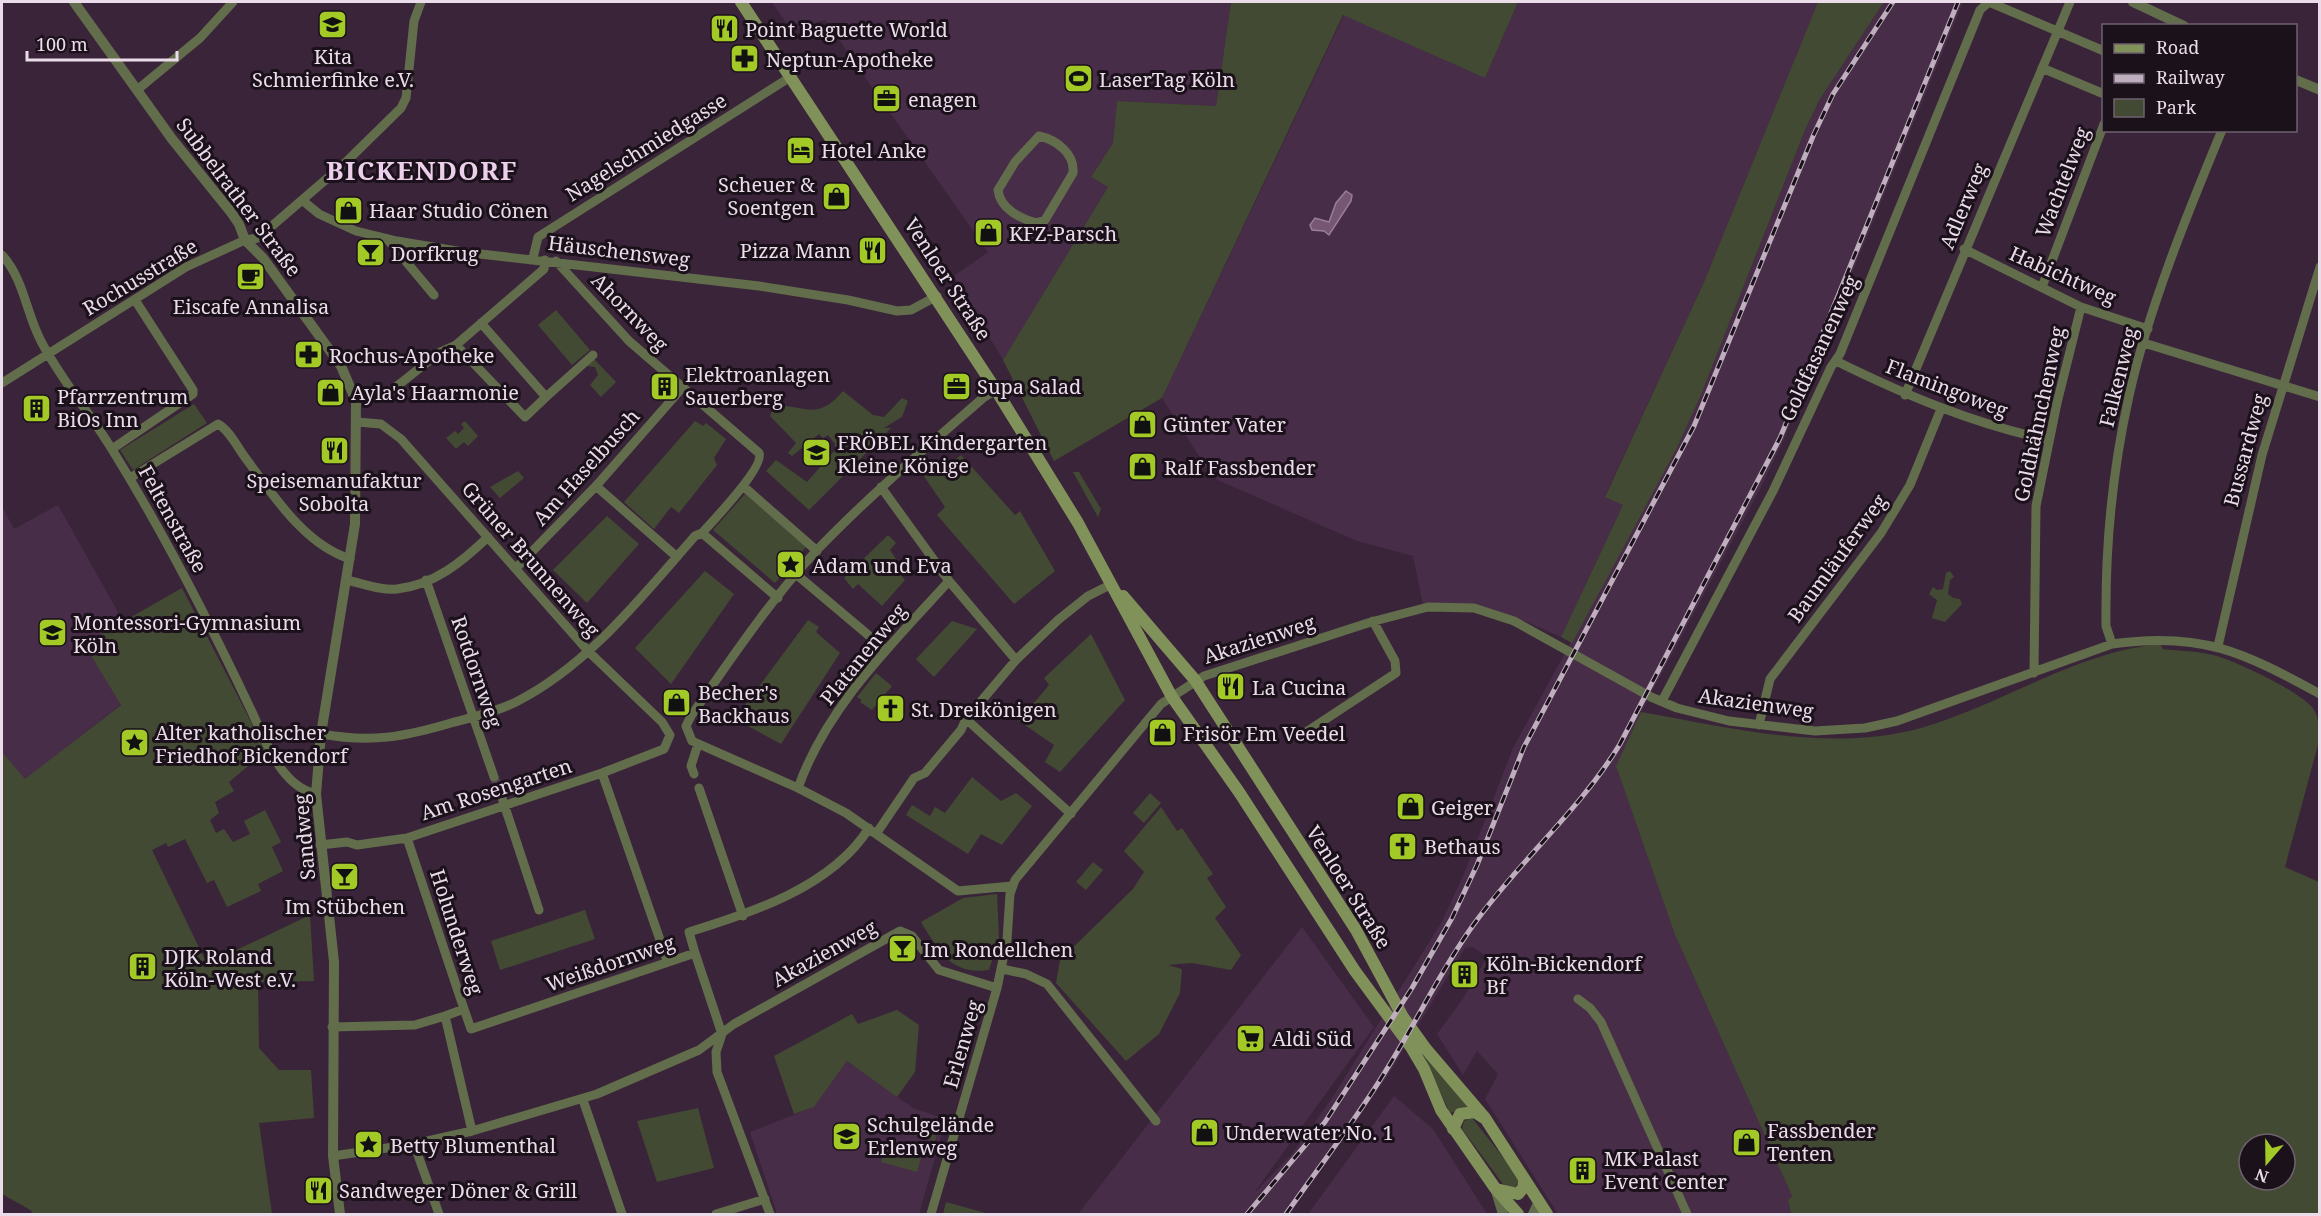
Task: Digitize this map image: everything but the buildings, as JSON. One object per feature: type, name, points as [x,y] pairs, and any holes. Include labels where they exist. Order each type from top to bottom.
[{"type":"main road","name":"Venloer Straße","points":[[741,2],[937,296],[996,390],[1112,584],[1146,653],[1172,697],[1239,792],[1346,958],[1411,1047],[1424,1069],[1441,1110],[1453,1129],[1495,1188],[1518,1215]]},
{"type":"main road","name":"Venloer Straße","points":[[1112,584],[1195,680],[1356,930],[1403,1017],[1426,1049],[1485,1118],[1546,1215]]},
{"type":"main road","points":[[1453,1129],[1456,1119],[1466,1112],[1475,1112],[1485,1118]]},
{"type":"main road","points":[[1495,1188],[1506,1193],[1518,1194],[1524,1187],[1524,1181]]},
{"type":"street","name":"Subbelrather Straße","points":[[74,2],[137,90],[230,210],[245,240],[263,258],[340,366],[356,401],[357,422]]},
{"type":"street","points":[[137,90],[200,38],[233,2]]},
{"type":"street","name":"Rochusstraße","points":[[2,383],[186,267],[245,240],[258,238],[302,200],[401,108],[406,98],[414,21],[421,2]]},
{"type":"street","points":[[1989,2],[2102,51]]},
{"type":"street","name":"Goldfasanenweg","points":[[1662,701],[1773,491],[1836,361],[1980,10],[1989,2]]},
{"type":"street","name":"Adlerweg","points":[[1905,395],[1964,249],[2070,2]]},
{"type":"street","points":[[2133,2],[2180,24]]},
{"type":"street","points":[[2042,68],[2102,94]]},
{"type":"street","name":"Nagelschmiedgasse","points":[[533,258],[538,237],[792,76]]},
{"type":"street","points":[[2297,81],[2319,90]]},
{"type":"street","name":"Wachtelweg","points":[[2042,287],[2102,127]]},
{"type":"street","name":"Falkenweg","points":[[2112,644],[2106,626],[2110,505],[2129,394],[2148,329],[2202,178],[2221,132]]},
{"type":"street","points":[[1043,136],[1071,156],[1073,173],[1041,223],[1015,216],[1002,200],[998,190],[1028,145],[1035,138],[1043,136]]},
{"type":"street","name":"Häuschensweg","points":[[302,200],[319,214],[337,224],[388,240],[463,252],[533,258],[805,292],[897,311],[910,310],[937,296]]},
{"type":"street","points":[[388,240],[434,295]]},
{"type":"street","name":"Habichtweg","points":[[1964,249],[2081,306],[2148,329]]},
{"type":"street","name":"Feltenstraße","points":[[2,255],[15,274],[35,329],[49,354],[130,478],[188,581],[270,748],[289,780],[305,792],[316,794]]},
{"type":"street","points":[[382,398],[440,352],[456,345],[544,269],[545,260]]},
{"type":"street","name":"Ahornweg","points":[[556,261],[629,341],[761,458],[743,486]]},
{"type":"street","name":"Bussardweg","points":[[2218,646],[2247,511],[2282,384],[2319,267]]},
{"type":"street","points":[[112,449],[190,398],[193,390],[135,300]]},
{"type":"street","name":"Goldhähnchenweg","points":[[2034,673],[2036,506],[2049,440],[2081,306]]},
{"type":"street","points":[[481,323],[546,397]]},
{"type":"street","points":[[2144,343],[2319,397]]},
{"type":"street","points":[[456,345],[525,417],[593,355]]},
{"type":"street","name":"Flamingoweg","points":[[1836,361],[1905,395],[2001,429],[2049,440]]},
{"type":"street","name":"Am Haselbusch","points":[[516,568],[596,486],[682,388]]},
{"type":"street","points":[[996,390],[983,398],[881,487],[816,551],[778,598],[691,716],[687,733],[698,744],[798,788],[872,831],[958,891],[1012,886]]},
{"type":"street","name":"Baumläuferweg","points":[[1759,725],[1770,679],[1881,533],[1910,485],[1941,408]]},
{"type":"street","name":"Grüner Brunnenweg","points":[[357,422],[376,423],[391,430],[589,652],[662,722],[670,735]]},
{"type":"street","name":"Sandweg","points":[[340,1215],[333,1156],[334,962],[316,794],[321,734],[350,558],[357,492],[357,422]]},
{"type":"street","points":[[130,478],[218,424],[290,516],[334,554],[350,558]]},
{"type":"street","points":[[596,486],[677,557]]},
{"type":"street","points":[[321,734],[373,740],[394,738],[473,716],[524,698],[559,676],[589,652],[695,536],[702,533],[743,486],[816,551]]},
{"type":"street","points":[[881,487],[949,581],[1016,660]]},
{"type":"street","points":[[702,533],[778,598]]},
{"type":"street","points":[[346,580],[396,589],[426,580],[461,564],[488,537]]},
{"type":"street","points":[[797,575],[886,650]]},
{"type":"street","name":"Rotdornweg","points":[[426,580],[494,777]]},
{"type":"street","name":"Platanenweg","points":[[798,788],[838,711],[886,650],[949,581]]},
{"type":"street","name":"Weißdornweg","points":[[464,1009],[471,1029],[667,960],[695,953],[689,932],[742,916],[790,893],[842,862],[872,831],[914,778],[925,773],[961,730],[966,719],[1016,660],[1088,596],[1112,584]]},
{"type":"street","name":"Akazienweg","points":[[333,1156],[414,1144],[472,1131],[583,1100],[699,1050],[734,1024],[900,931],[912,936],[939,970],[997,988],[1002,969],[1012,886],[1020,872],[1161,704],[1195,680],[1373,621],[1428,607],[1453,606],[1492,613],[1514,621],[1662,701],[1696,714],[1759,725],[1815,731],[1865,728],[1897,721],[2112,644],[2144,639],[2177,639],[2218,646],[2270,667],[2319,694]]},
{"type":"street","points":[[1303,734],[1396,673],[1395,661],[1373,621]]},
{"type":"street","points":[[966,719],[1071,814]]},
{"type":"street","name":"Am Rosengarten","points":[[321,845],[347,842],[357,845],[407,838],[602,773],[664,749],[670,735]]},
{"type":"street","points":[[693,774],[691,766],[698,744]]},
{"type":"street","points":[[602,773],[667,960]]},
{"type":"street","points":[[699,788],[742,916]]},
{"type":"street","points":[[500,792],[539,910]]},
{"type":"street","name":"Holunderweg","points":[[407,838],[464,1009],[445,1016],[472,1131]]},
{"type":"street","points":[[695,953],[722,1034],[716,1052],[717,1072],[770,1215]]},
{"type":"street","points":[[1002,969],[1026,974],[1047,984],[1156,1120]]},
{"type":"street","name":"Erlenweg","points":[[931,1215],[997,988]]},
{"type":"street","points":[[1578,999],[1590,1008],[1601,1022],[1688,1215]]},
{"type":"street","points":[[332,1027],[415,1025],[445,1016]]},
{"type":"street","points":[[583,1100],[622,1215]]},
{"type":"street","points":[[414,1144],[439,1215]]},
{"type":"street","points":[[1495,1188],[1503,1215]]},
{"type":"street","points":[[716,1215],[765,1199]]},
{"type":"street","points":[[1533,1215],[1539,1201]]},
{"type":"shaded area","points":[[772,2],[1231,2],[1216,106],[1117,101],[1113,143],[1091,177],[1108,187],[1003,360],[954,276],[988,252],[825,20],[791,30]]},
{"type":"shaded area","points":[[1518,2],[1818,2],[1704,282],[1605,496],[1623,505],[1561,637],[1520,619],[1484,607],[1451,603],[1423,605],[1413,556],[1357,541],[1213,478],[1162,398],[1344,15],[1485,78]]},
{"type":"shaded area","points":[[1884,2],[1963,2],[1784,439],[1760,489],[1641,712],[1616,766],[1675,935],[1792,1196],[1788,1200],[1791,1214],[1558,1214],[1485,1099],[1498,1074],[1477,1051],[1463,1075],[1437,1034],[1462,1000],[1487,957],[1473,947],[1465,948],[1388,1075],[1290,1214],[1078,1214],[1302,927],[1374,1027],[1254,1193],[1292,1154],[1332,1098],[1441,923],[1464,874],[1513,748],[1677,448],[1701,395],[1805,130],[1820,99]]},
{"type":"shaded area","points":[[1346,191],[1352,195],[1351,201],[1329,235],[1324,231],[1312,230],[1310,225],[1315,218],[1329,222],[1336,203]]},
{"type":"shaded area","name":"Montessori-Gymnasium Köln","points":[[58,505],[123,621],[84,644],[121,704],[25,780],[2,752],[2,506],[14,529]]},
{"type":"shaded area","name":"Schulgelände Erlenweg","points":[[847,1061],[913,1108],[946,1119],[919,1214],[777,1214],[750,1132],[814,1107]]},
{"type":"shaded area","points":[[1394,1096],[1433,1129],[1487,1214],[1308,1214]]},
{"type":"green space","points":[[1231,2],[1518,2],[1485,78],[1343,15],[1162,398],[1054,461],[1003,360],[1108,187],[1091,177],[1113,143],[1117,101],[1216,106]]},
{"type":"green space","points":[[1818,2],[1884,2],[1820,99],[1805,130],[1701,395],[1677,448],[1572,643],[1561,637],[1623,505],[1605,497],[1704,282]]},
{"type":"green space","points":[[556,310],[590,350],[572,365],[538,325]]},
{"type":"green space","points":[[594,359],[616,382],[601,397],[590,385],[598,375],[595,367],[587,366]]},
{"type":"green space","points":[[843,391],[873,415],[884,417],[902,398],[908,401],[902,417],[884,428],[891,428],[809,510],[766,471],[776,460],[807,482],[835,450],[835,444],[828,435],[823,438],[819,434],[792,456],[788,453],[796,443],[770,416],[774,405],[819,409]]},
{"type":"green space","points":[[194,404],[207,423],[133,470],[120,450]]},
{"type":"green space","points":[[465,421],[478,436],[468,446],[464,442],[456,449],[446,438],[455,431],[458,434],[464,428],[461,424]]},
{"type":"green space","points":[[695,421],[703,426],[706,423],[726,439],[714,458],[717,465],[679,513],[671,507],[654,529],[624,502]]},
{"type":"green space","points":[[961,455],[1015,515],[1020,511],[1055,571],[1014,604],[937,515],[945,507],[921,472],[929,465],[937,475]]},
{"type":"green space","points":[[518,471],[524,478],[500,498],[490,487]]},
{"type":"green space","points":[[1073,472],[1079,472],[1101,509],[1098,517]]},
{"type":"green space","points":[[745,494],[806,547],[775,583],[713,530]]},
{"type":"green space","points":[[607,516],[639,544],[587,603],[553,570]]},
{"type":"green space","points":[[888,535],[896,543],[890,550],[896,559],[891,565],[905,580],[882,606],[858,584],[853,589],[844,578]]},
{"type":"green space","points":[[705,571],[734,594],[671,684],[635,648]]},
{"type":"green space","points":[[1950,571],[1954,577],[1950,580],[1948,594],[1960,599],[1962,604],[1945,622],[1932,618],[1937,600],[1929,594],[1933,587],[1937,590],[1943,589],[1946,573]]},
{"type":"green space","points":[[182,588],[266,751],[229,782],[234,791],[215,802],[219,813],[210,820],[216,833],[224,829],[233,842],[250,834],[244,821],[265,810],[281,842],[272,847],[283,871],[258,884],[261,891],[227,907],[214,880],[207,883],[185,839],[168,847],[166,843],[152,850],[207,964],[310,915],[314,981],[258,982],[259,1048],[279,1070],[311,1070],[314,1118],[259,1123],[272,1214],[31,1214],[32,1211],[2,1194],[2,752],[25,779],[121,705],[84,644]]},
{"type":"green space","points":[[808,620],[819,627],[816,632],[840,653],[781,744],[735,719]]},
{"type":"green space","points":[[952,621],[977,629],[934,677],[916,659]]},
{"type":"green space","points":[[1091,634],[1125,700],[1060,772],[1045,762],[1054,745],[1019,721],[1049,685],[1044,678]]},
{"type":"green space","points":[[2160,644],[2163,649],[2213,655],[2252,670],[2283,686],[2308,703],[2314,710],[2319,725],[2319,741],[2285,867],[2319,882],[2319,1214],[1791,1214],[1788,1200],[1792,1196],[1675,935],[1616,766],[1641,712],[1745,731],[1781,735],[1851,738],[1886,735],[1921,728],[1951,718],[2098,657]]},
{"type":"green space","points":[[876,673],[892,686],[872,710],[860,702],[862,700],[857,697]]},
{"type":"green space","points":[[972,777],[1001,801],[1016,793],[1032,806],[1002,845],[981,834],[968,854],[906,815],[912,805],[930,816],[935,807],[945,813]]},
{"type":"green space","points":[[1150,793],[1161,803],[1144,823],[1133,813]]},
{"type":"green space","points":[[1161,807],[1177,831],[1182,828],[1213,874],[1207,878],[1226,907],[1215,918],[1241,955],[1231,970],[1192,963],[1168,965],[1182,969],[1180,993],[1159,1034],[1126,1061],[1056,983],[1060,960],[1133,889],[1144,872],[1124,851]]},
{"type":"green space","points":[[1093,862],[1103,870],[1086,890],[1076,882]]},
{"type":"green space","points":[[997,894],[999,938],[989,970],[976,971],[955,965],[940,951],[921,922],[963,898]]},
{"type":"green space","points":[[585,910],[595,939],[500,970],[491,941]]},
{"type":"green space","points":[[897,1010],[919,1025],[915,1072],[897,1097],[847,1061],[814,1107],[794,1114],[774,1056],[852,1014],[858,1024]]},
{"type":"green space","points":[[1423,1055],[1469,1106],[1450,1113]]},
{"type":"green space","points":[[698,1108],[714,1168],[657,1182],[637,1121]]},
{"type":"green space","points":[[917,1118],[939,1125],[935,1141],[907,1133]]},
{"type":"green space","points":[[1472,1118],[1518,1176],[1519,1184],[1514,1188],[1503,1184],[1462,1129],[1464,1121]]},
{"type":"green space","points":[[887,1140],[923,1150],[917,1172],[881,1162]]},
{"type":"green space","points":[[946,1202],[989,1214],[943,1214]]},
{"type":"tunnel","points":[[494,777],[500,792]]},
{"type":"railway","points":[[1247,1214],[1325,1122],[1412,988],[1452,918],[1477,865],[1524,747],[1694,426],[1814,134],[1833,94],[1893,2]]},
{"type":"railway","points":[[1286,1214],[1373,1090],[1474,924],[1587,791],[1620,744],[1780,438],[1958,2]]},
{"type":"place","name":"Kita Schmierfinke e.V.","points":[[333,25]]},
{"type":"place","name":"Point Baguette World","points":[[724,29]]},
{"type":"place","name":"Neptun-Apotheke","points":[[745,59]]},
{"type":"place","name":"LaserTag Köln","points":[[1078,79]]},
{"type":"place","name":"enagen","points":[[887,99]]},
{"type":"place","name":"Hotel Anke","points":[[800,150]]},
{"type":"place","name":"Scheuer & Soentgen","points":[[836,196]]},
{"type":"place","name":"Haar Studio Cönen","points":[[348,210]]},
{"type":"place","name":"KFZ-Parsch","points":[[988,233]]},
{"type":"place","name":"Pizza Mann","points":[[872,250]]},
{"type":"place","name":"Dorfkrug","points":[[370,253]]},
{"type":"place","name":"Eiscafe Annalisa","points":[[251,276]]},
{"type":"place","name":"Rochus-Apotheke","points":[[308,355]]},
{"type":"place","name":"Elektroanlagen Sauerberg","points":[[664,386]]},
{"type":"place","name":"Supa Salad","points":[[956,386]]},
{"type":"place","name":"Ayla's Haarmonie","points":[[330,392]]},
{"type":"place","name":"Pfarrzentrum BiOs Inn","points":[[36,408]]},
{"type":"place","name":"Günter Vater","points":[[1142,424]]},
{"type":"place","name":"Speisemanufaktur Sobolta","points":[[334,450]]},
{"type":"place","name":"FRÖBEL Kindergarten Kleine Könige","points":[[816,453]]},
{"type":"place","name":"Ralf Fassbender","points":[[1143,467]]},
{"type":"place","name":"Adam und Eva","points":[[791,565]]},
{"type":"place","name":"Montessori-Gymnasium Köln","points":[[52,633]]},
{"type":"place","name":"La Cucina","points":[[1231,687]]},
{"type":"place","name":"Becher's Backhaus","points":[[677,703]]},
{"type":"place","name":"St. Dreikönigen","points":[[890,709]]},
{"type":"place","name":"Frisör Em Veedel","points":[[1162,733]]},
{"type":"place","name":"Alter katholischer Friedhof Bickendorf","points":[[134,743]]},
{"type":"place","name":"Geiger","points":[[1410,807]]},
{"type":"place","name":"Bethaus","points":[[1403,846]]},
{"type":"place","name":"Im Stübchen","points":[[345,876]]},
{"type":"place","name":"Im Rondellchen","points":[[902,949]]},
{"type":"place","name":"DJK Roland Köln-West e.V.","points":[[143,967]]},
{"type":"place","name":"Köln-Bickendorf Bf","points":[[1465,974]]},
{"type":"place","name":"Aldi Süd","points":[[1251,1038]]},
{"type":"place","name":"Underwater No. 1","points":[[1204,1132]]},
{"type":"place","name":"Schulgelände Erlenweg","points":[[846,1136]]},
{"type":"place","name":"Fassbender Tenten","points":[[1746,1142]]},
{"type":"place","name":"Betty Blumenthal","points":[[369,1145]]},
{"type":"place","name":"MK Palast Event Center","points":[[1583,1170]]},
{"type":"place","name":"Sandweger Döner & Grill","points":[[318,1190]]},
{"type":"district","name":"BICKENDORF","points":[[422,170]]}]
